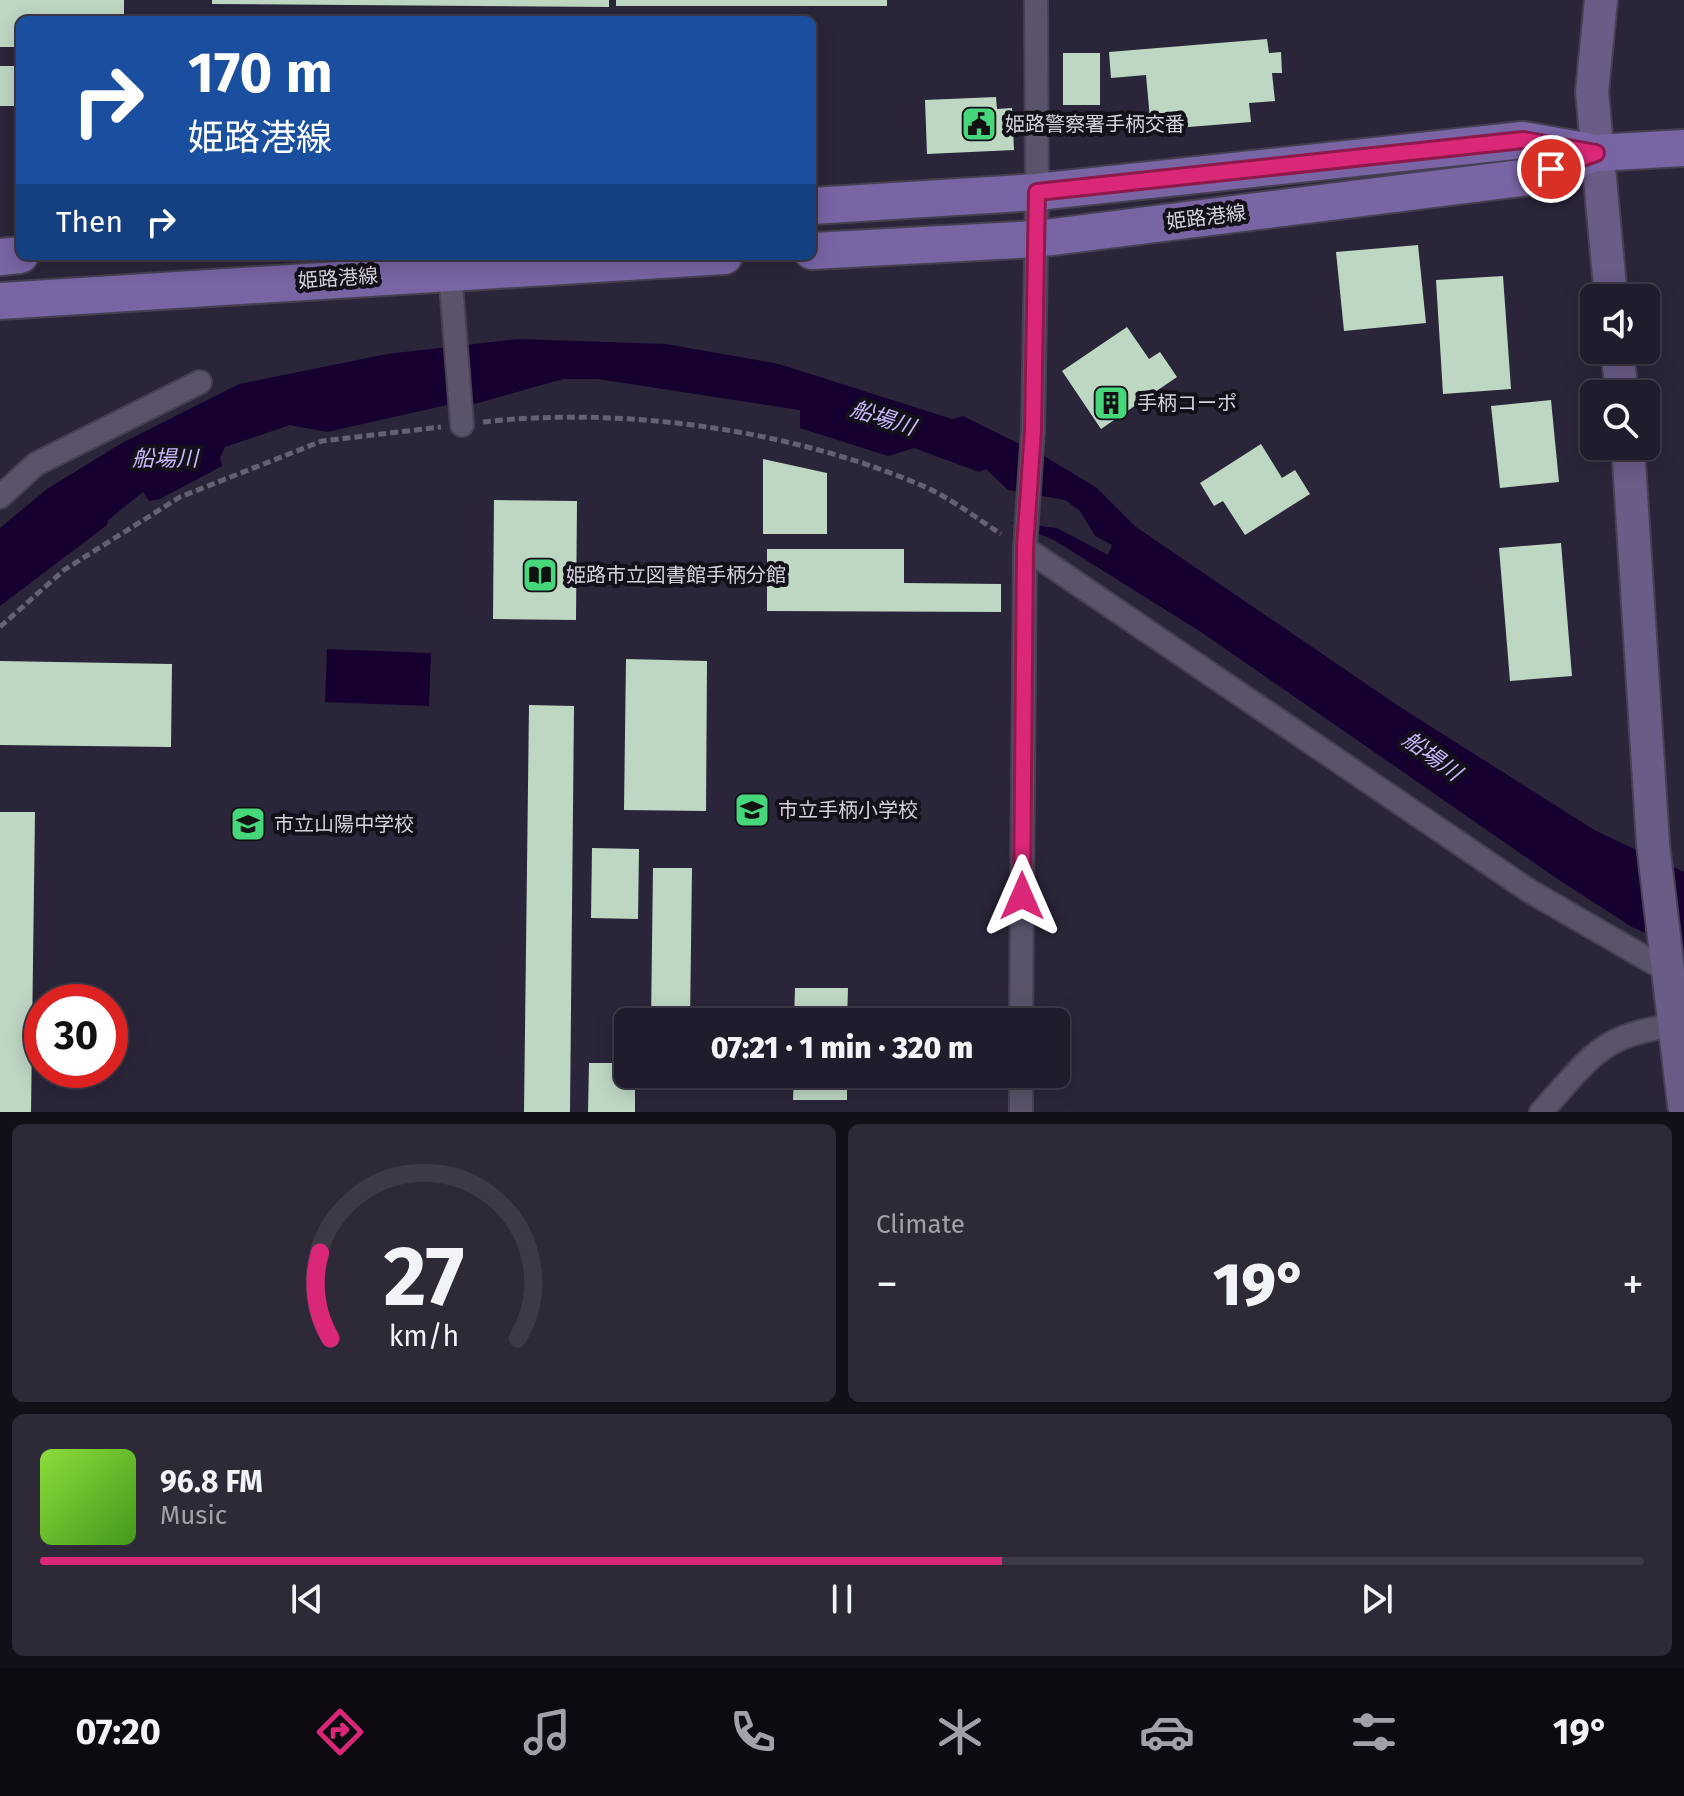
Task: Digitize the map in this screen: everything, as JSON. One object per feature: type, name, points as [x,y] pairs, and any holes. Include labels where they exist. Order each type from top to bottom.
[{"type":"main road","name":"姫路港線","points":[[816,206],[1037,192],[1523,140],[1596,153],[1684,148]]},
{"type":"main road","name":"姫路港線","points":[[816,251],[1036,239],[1528,177],[1596,153]]},
{"type":"main road","name":"姫路港線","points":[[0,301],[651,260]]},
{"type":"street","points":[[1021,1008],[1025,548],[1033,430],[1037,192],[1036,0]]},
{"type":"street","points":[[1601,0],[1592,92],[1610,284]]},
{"type":"street","points":[[450,271],[462,425]]},
{"type":"street","points":[[0,497],[36,464],[200,382]]},
{"type":"street","points":[[1629,460],[1653,844],[1666,970],[1679,1025],[1684,1105]]},
{"type":"street","points":[[1025,548],[1528,890],[1666,970]]},
{"type":"street","points":[[1541,1112],[1602,1045],[1639,1029],[1679,1025]]},
{"type":"street","points":[[1021,1088],[1021,1112]]},
{"type":"path","points":[[0,627],[64,570],[180,497],[322,441],[538,416],[628,416],[821,448],[926,487],[1025,548]]},
{"type":"water","name":"船場川","points":[[519,339],[666,344],[779,364],[952,419],[963,416],[1044,456],[1097,488],[1136,527],[1400,707],[1596,831],[1684,872],[1684,950],[1632,927],[1559,880],[1201,632],[1054,540],[1010,522],[1057,528],[1108,555],[1112,545],[1095,536],[1080,511],[1065,500],[1008,490],[986,469],[979,472],[914,448],[888,456],[800,428],[800,410],[598,379],[563,379],[449,411],[447,405],[327,432],[290,425],[225,447],[220,458],[222,466],[160,499],[149,501],[143,492],[108,520],[107,525],[0,606],[0,528],[47,489],[122,443],[239,384],[387,354]]},
{"type":"water","points":[[327,649],[431,653],[429,706],[325,702]]},
{"type":"building","points":[[0,0],[124,0],[124,16],[16,16],[16,47],[0,47]]},
{"type":"building","points":[[212,0],[609,0],[609,7],[212,4]]},
{"type":"building","points":[[616,0],[887,0],[887,6],[616,6]]},
{"type":"building","points":[[1267,39],[1269,53],[1281,52],[1282,73],[1272,73],[1275,101],[1249,103],[1251,122],[1151,130],[1146,75],[1111,78],[1109,52]]},
{"type":"building","points":[[1063,53],[1100,53],[1100,105],[1063,105]]},
{"type":"building","points":[[0,66],[16,66],[16,106],[0,106]]},
{"type":"building","points":[[996,97],[997,109],[1012,108],[1014,150],[927,154],[925,100]]},
{"type":"building","points":[[1418,245],[1426,323],[1344,331],[1336,252]]},
{"type":"building","points":[[1503,276],[1511,389],[1443,394],[1436,280]]},
{"type":"building","name":"手柄コーポ","points":[[1127,327],[1149,359],[1160,352],[1177,377],[1101,429],[1062,371]]},
{"type":"building","points":[[1551,400],[1559,482],[1500,488],[1491,406]]},
{"type":"building","name":"手柄コーポ","points":[[1261,444],[1282,478],[1295,470],[1310,494],[1245,535],[1223,501],[1214,506],[1200,483]]},
{"type":"building","points":[[763,459],[827,473],[827,534],[763,534]]},
{"type":"building","points":[[494,500],[577,501],[576,620],[493,619]]},
{"type":"building","points":[[1561,543],[1572,676],[1510,681],[1499,548]]},
{"type":"building","points":[[767,549],[904,549],[904,583],[1001,584],[1001,612],[767,611]]},
{"type":"building","points":[[626,659],[707,661],[706,811],[624,810]]},
{"type":"building","points":[[0,661],[172,664],[171,747],[0,745]]},
{"type":"building","points":[[529,705],[574,706],[570,1112],[524,1112]]},
{"type":"building","points":[[0,812],[35,812],[33,984],[24,984],[24,1088],[31,1088],[31,1112],[0,1112]]},
{"type":"building","points":[[592,848],[639,849],[638,919],[591,918]]},
{"type":"building","points":[[653,868],[692,868],[690,1008],[651,1008]]},
{"type":"building","points":[[795,988],[848,988],[847,1008],[794,1008]]},
{"type":"building","points":[[589,1063],[614,1063],[614,1088],[635,1088],[635,1112],[588,1112]]},
{"type":"building","points":[[793,1088],[847,1088],[847,1100],[793,1100]]},
{"type":"place","name":"姫路警察署手柄交番","points":[[979,124]]},
{"type":"place","name":"手柄コーポ","points":[[1111,403]]},
{"type":"place","name":"姫路市立図書館手柄分館","points":[[540,575]]},
{"type":"place","name":"市立手柄小学校","points":[[752,810]]},
{"type":"place","name":"市立山陽中学校","points":[[248,824]]},
{"type":"route","points":[[1022,896],[1025,548],[1033,430],[1037,192],[1523,140],[1596,153],[1551,169]]}]
